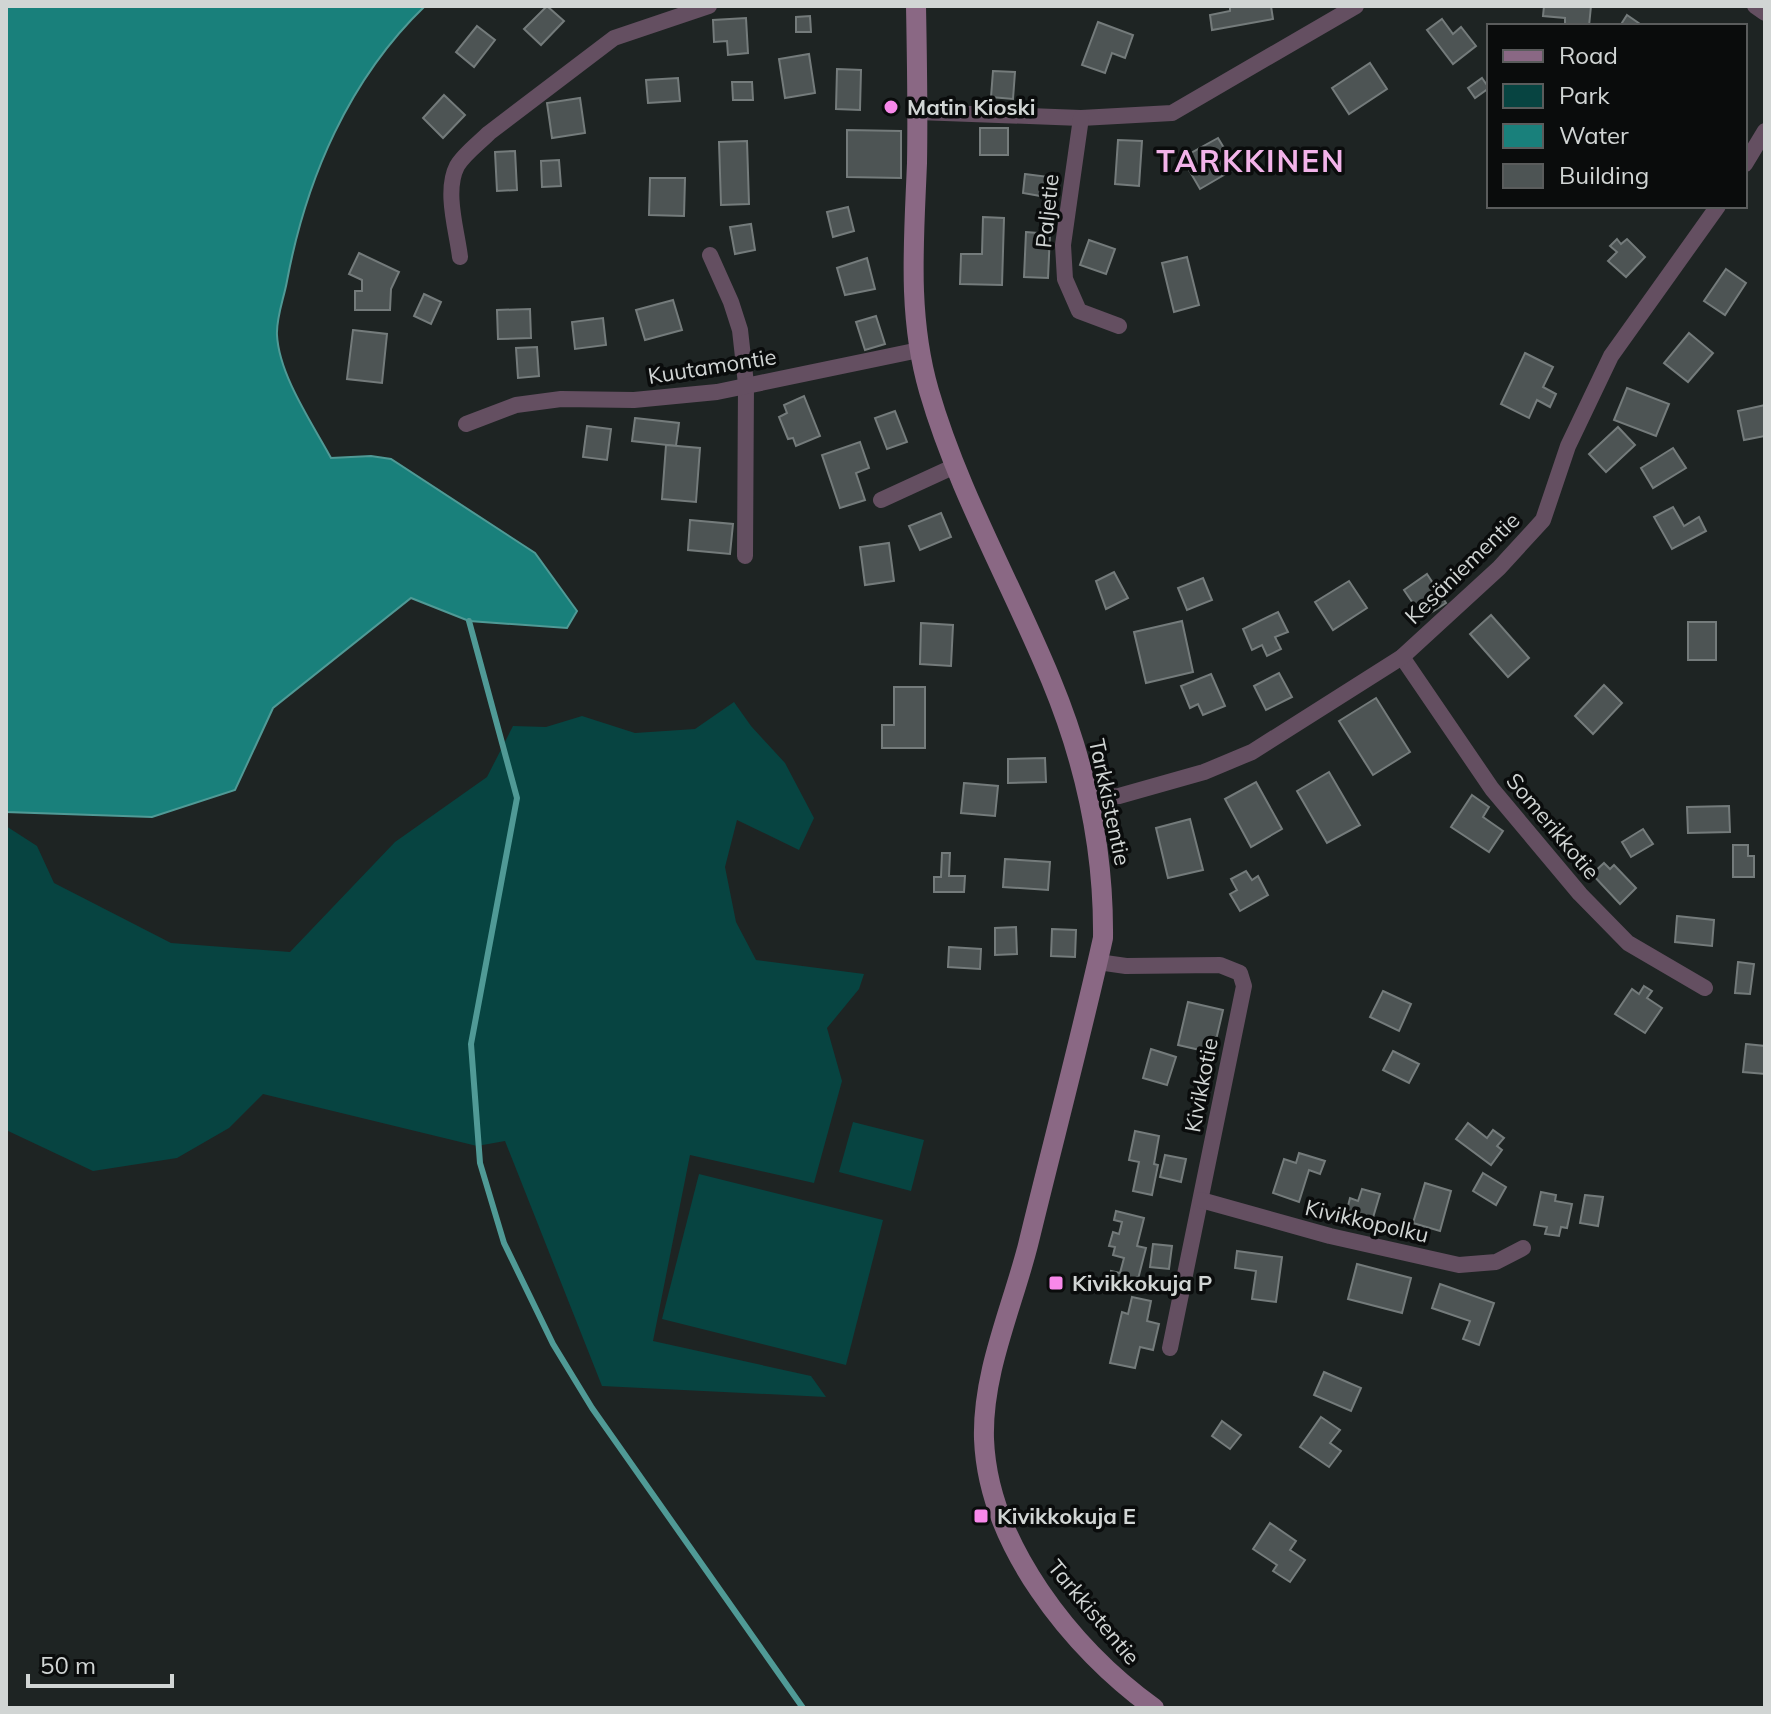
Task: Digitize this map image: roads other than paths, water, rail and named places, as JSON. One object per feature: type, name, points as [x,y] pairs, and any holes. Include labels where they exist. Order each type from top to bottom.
[{"type":"street","points":[[460,257],[452,186],[457,167],[471,151],[489,133],[614,38],[709,6]]},
{"type":"street","name":"Tarkkistentie","points":[[916,6],[918,112],[912,239],[919,350],[929,392],[955,466],[1051,680],[1073,740],[1089,798],[1103,889],[1103,938],[1098,962],[1024,1260],[995,1361],[986,1407],[984,1440],[996,1504],[1016,1553],[1050,1605],[1106,1670],[1154,1708]]},
{"type":"street","points":[[918,112],[1081,118],[1172,113],[1356,6]]},
{"type":"street","points":[[1755,6],[1765,13]]},
{"type":"street","name":"Paljetie","points":[[1081,118],[1063,245],[1065,279],[1079,311],[1119,326]]},
{"type":"street","points":[[1747,161],[1765,131]]},
{"type":"street","name":"Kesäniementie","points":[[1089,798],[1119,796],[1204,772],[1252,752],[1402,657],[1499,568],[1543,520],[1568,446],[1611,356],[1717,208]]},
{"type":"street","points":[[710,255],[740,330],[746,384],[745,556]]},
{"type":"street","name":"Kuutamontie","points":[[466,424],[516,405],[561,399],[683,397],[919,350]]},
{"type":"street","points":[[881,500],[955,466]]},
{"type":"street","name":"Somerikkotie","points":[[1402,657],[1492,789],[1580,894],[1628,943],[1705,988]]},
{"type":"street","name":"Kivikkotie","points":[[1098,962],[1126,966],[1220,965],[1240,973],[1244,986],[1170,1348]]},
{"type":"street","name":"Kivikkopolku","points":[[1201,1200],[1330,1236],[1459,1265],[1496,1262],[1523,1248]]},
{"type":"water","points":[[6,6],[425,6],[374,65],[353,98],[319,168],[295,243],[279,315],[279,350],[290,382],[331,458],[371,456],[391,459],[535,553],[577,611],[567,628],[469,621],[411,598],[273,708],[235,790],[152,817],[6,812]]},
{"type":"waterway","points":[[469,621],[517,798],[471,1044],[480,1163],[504,1243],[553,1344],[592,1408],[803,1708]]},
{"type":"place","name":"Matin Kioski","points":[[891,107]]},
{"type":"place","name":"Kivikkokuja P","points":[[1056,1283]]},
{"type":"place","name":"Kivikkokuja E","points":[[981,1516]]},
{"type":"district","name":"TARKKINEN","points":[[1251,162]]}]
